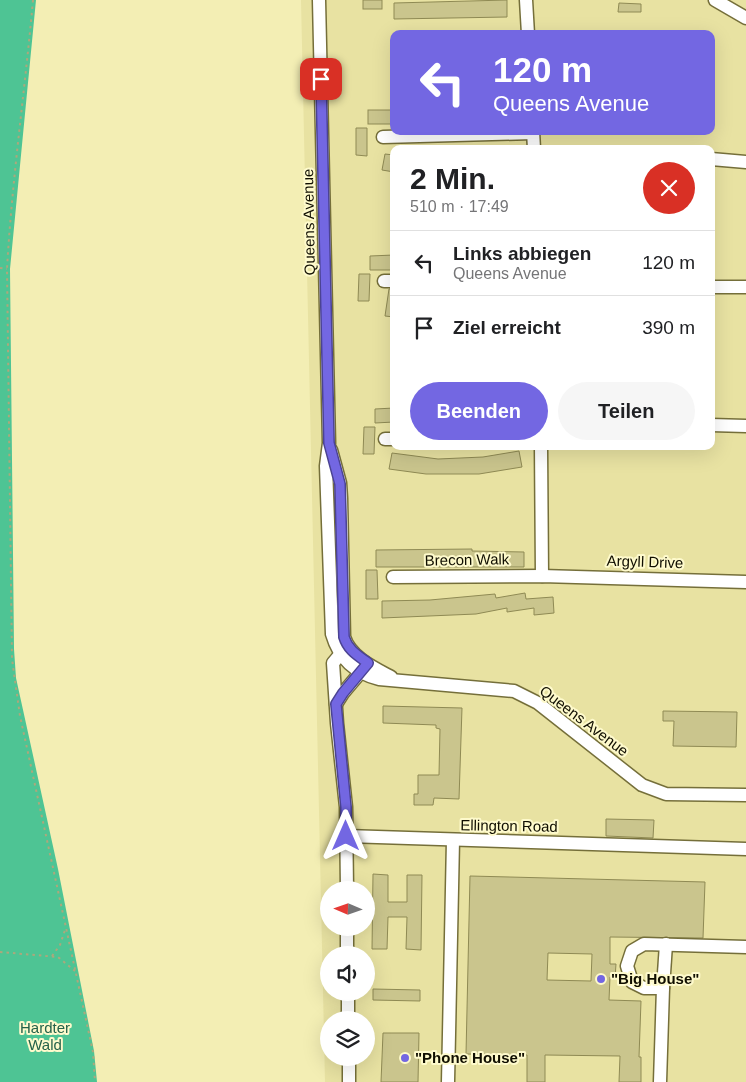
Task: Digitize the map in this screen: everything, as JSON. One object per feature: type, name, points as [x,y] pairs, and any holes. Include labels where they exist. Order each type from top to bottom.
[{"type":"lane","name":"Queens Avenue","points":[[319,0],[329,443],[340,484],[344,650],[379,679],[514,691],[538,703],[642,785],[666,794],[746,795]]},
{"type":"lane","points":[[526,0],[528,30]]},
{"type":"lane","points":[[715,0],[746,18]]},
{"type":"lane","points":[[383,137],[443,135]]},
{"type":"lane","points":[[715,159],[746,162]]},
{"type":"lane","points":[[715,287],[746,287]]},
{"type":"lane","points":[[715,425],[746,426]]},
{"type":"lane","points":[[541,450],[542,576]]},
{"type":"lane","name":"Brecon Walk","points":[[393,577],[542,576]]},
{"type":"lane","name":"Argyll Drive","points":[[542,576],[746,582]]},
{"type":"lane","points":[[344,650],[334,663],[346,807],[346,881]]},
{"type":"lane","points":[[336,704],[364,668]]},
{"type":"lane","points":[[346,836],[453,840]]},
{"type":"lane","name":"Ellington Road","points":[[448,1082],[453,840],[746,849]]},
{"type":"lane","points":[[663,988],[644,988],[632,982],[627,966],[632,951],[644,944],[746,946]]},
{"type":"lane","points":[[660,1082],[666,944]]},
{"type":"lane","points":[[349,1066],[349,1082]]},
{"type":"path","points":[[33,0],[11,211],[7,269],[13,674],[20,716],[93,1052],[95,1082]]},
{"type":"path","points":[[0,268],[7,269]]},
{"type":"path","points":[[52,956],[60,946],[66,928]]},
{"type":"path","points":[[0,952],[52,956],[62,959],[75,971]]},
{"type":"shaded area","points":[[301,0],[746,0],[746,1082],[325,1082],[325,1066],[375,1066],[375,1011],[323,1011],[323,1001],[375,1001],[375,946],[322,946],[322,936],[375,936],[375,881],[321,881]]},
{"type":"green space","name":"Hardter Wald","points":[[0,0],[36,0],[10,269],[14,649],[16,678],[58,869],[94,1051],[97,1082],[0,1082]]},
{"type":"building","points":[[363,0],[382,0],[382,9],[363,9]]},
{"type":"building","points":[[507,0],[507,17],[394,19],[394,3]]},
{"type":"building","points":[[619,3],[641,4],[641,12],[618,12]]},
{"type":"building","points":[[368,110],[390,110],[390,124],[368,124]]},
{"type":"building","points":[[356,128],[367,128],[367,156],[356,155]]},
{"type":"building","points":[[385,154],[390,155],[390,171],[382,170]]},
{"type":"building","points":[[390,255],[390,270],[370,270],[370,256]]},
{"type":"building","points":[[359,274],[370,274],[369,301],[358,301]]},
{"type":"building","points":[[389,289],[390,289],[390,317],[385,316]]},
{"type":"building","points":[[390,408],[390,422],[375,423],[375,409]]},
{"type":"building","points":[[364,427],[375,427],[374,454],[363,454]]},
{"type":"building","points":[[519,451],[522,467],[479,474],[426,474],[389,469],[392,453],[438,459],[483,457]]},
{"type":"building","points":[[472,549],[472,551],[524,552],[524,567],[376,567],[376,550]]},
{"type":"building","points":[[366,570],[377,570],[378,599],[366,599]]},
{"type":"building","points":[[525,593],[526,599],[553,597],[554,613],[534,615],[534,608],[507,612],[507,608],[476,614],[382,618],[382,601],[430,600],[495,594],[496,598]]},
{"type":"building","points":[[383,706],[462,708],[459,799],[434,798],[433,805],[414,805],[414,794],[418,794],[418,775],[439,775],[440,729],[436,728],[436,725],[383,723]]},
{"type":"building","points":[[663,711],[737,712],[736,747],[673,746],[674,721],[663,721]]},
{"type":"building","points":[[606,819],[654,820],[653,838],[606,836]]},
{"type":"building","points":[[373,874],[388,875],[388,902],[407,902],[407,875],[422,875],[421,950],[406,949],[407,917],[388,917],[387,949],[375,949],[375,946],[372,946],[372,936],[375,936],[375,881],[373,881]]},
{"type":"building","name":"\"Big House\"","points":[[470,876],[705,882],[703,938],[610,937],[610,964],[616,964],[615,978],[610,977],[609,1000],[641,1001],[639,1057],[641,1057],[641,1082],[619,1082],[620,1056],[545,1055],[545,1082],[527,1082],[527,1055],[466,1054]],"holes":[[[548,953],[592,954],[591,981],[547,980]]]},
{"type":"building","points":[[375,989],[420,990],[420,1001],[375,1000]]},
{"type":"building","name":"\"Phone House\"","points":[[383,1033],[419,1033],[418,1082],[381,1082]]},
{"type":"place","name":"\"Big House\"","points":[[601,979]]},
{"type":"place","name":"\"Phone House\"","points":[[405,1058]]},
{"type":"route","points":[[321,79],[329,443],[340,484],[344,637],[346,645],[353,653],[368,663],[336,704],[346,807],[346,836]]}]
